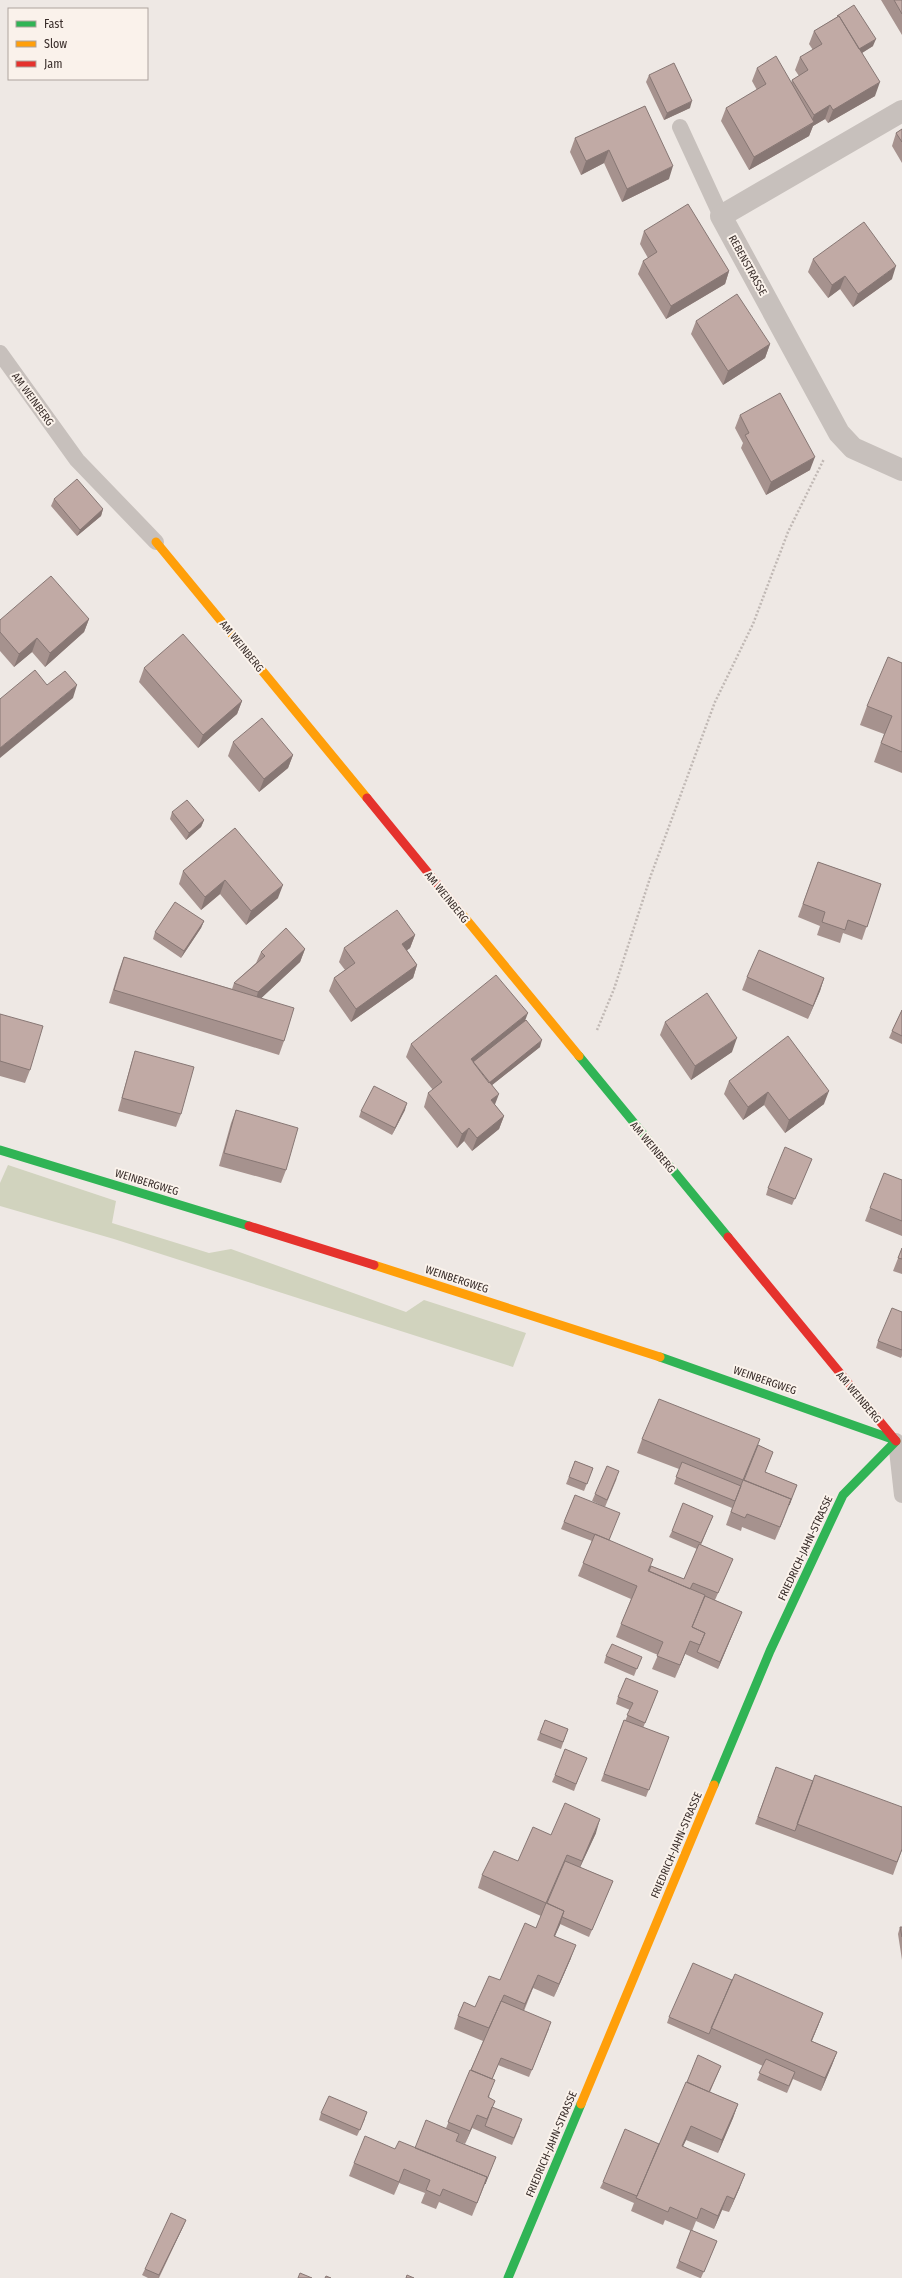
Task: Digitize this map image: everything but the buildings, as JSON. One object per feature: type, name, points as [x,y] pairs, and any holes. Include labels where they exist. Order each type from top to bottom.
[{"type":"street","points":[[721,216],[902,111]]},
{"type":"street","name":"REBENSTRASSE","points":[[721,216],[839,433],[853,448],[902,470]]},
{"type":"street","name":"AM WEINBERG","points":[[156,542],[583,1063],[899,1442]]},
{"type":"street","name":"WEINBERGWEG","points":[[0,1150],[381,1267],[749,1387],[899,1442]]},
{"type":"street","name":"FRIEDRICH-JAHN-STRASSE","points":[[508,2278],[770,1651],[843,1495],[899,1442]]},
{"type":"lane","points":[[680,127],[721,216]]},
{"type":"lane","name":"AM WEINBERG","points":[[0,353],[77,460],[156,542]]},
{"type":"lane","points":[[899,1442],[902,1495]]},
{"type":"path","points":[[583,1063],[614,989],[651,874],[715,702],[753,624],[788,532],[828,451],[839,433]]},
{"type":"green space","points":[[8,1165],[116,1201],[112,1223],[209,1253],[231,1249],[406,1312],[424,1300],[526,1333],[513,1367],[114,1239],[0,1206],[0,1183]]},
{"type":"traffic: fast","points":[[579,1056],[728,1237]]},
{"type":"traffic: fast","points":[[0,1150],[249,1226]]},
{"type":"traffic: fast","points":[[660,1357],[895,1440]]},
{"type":"traffic: fast","points":[[714,1785],[770,1651],[843,1495],[896,1441]]},
{"type":"traffic: fast","points":[[508,2278],[581,2104]]},
{"type":"traffic: slow","points":[[156,542],[367,798]]},
{"type":"traffic: slow","points":[[461,913],[579,1056]]},
{"type":"traffic: slow","points":[[374,1265],[660,1357]]},
{"type":"traffic: slow","points":[[581,2104],[714,1785]]},
{"type":"traffic: jam","points":[[367,798],[461,913]]},
{"type":"traffic: jam","points":[[249,1226],[374,1265]]},
{"type":"traffic: jam","points":[[728,1237],[896,1441]]}]
